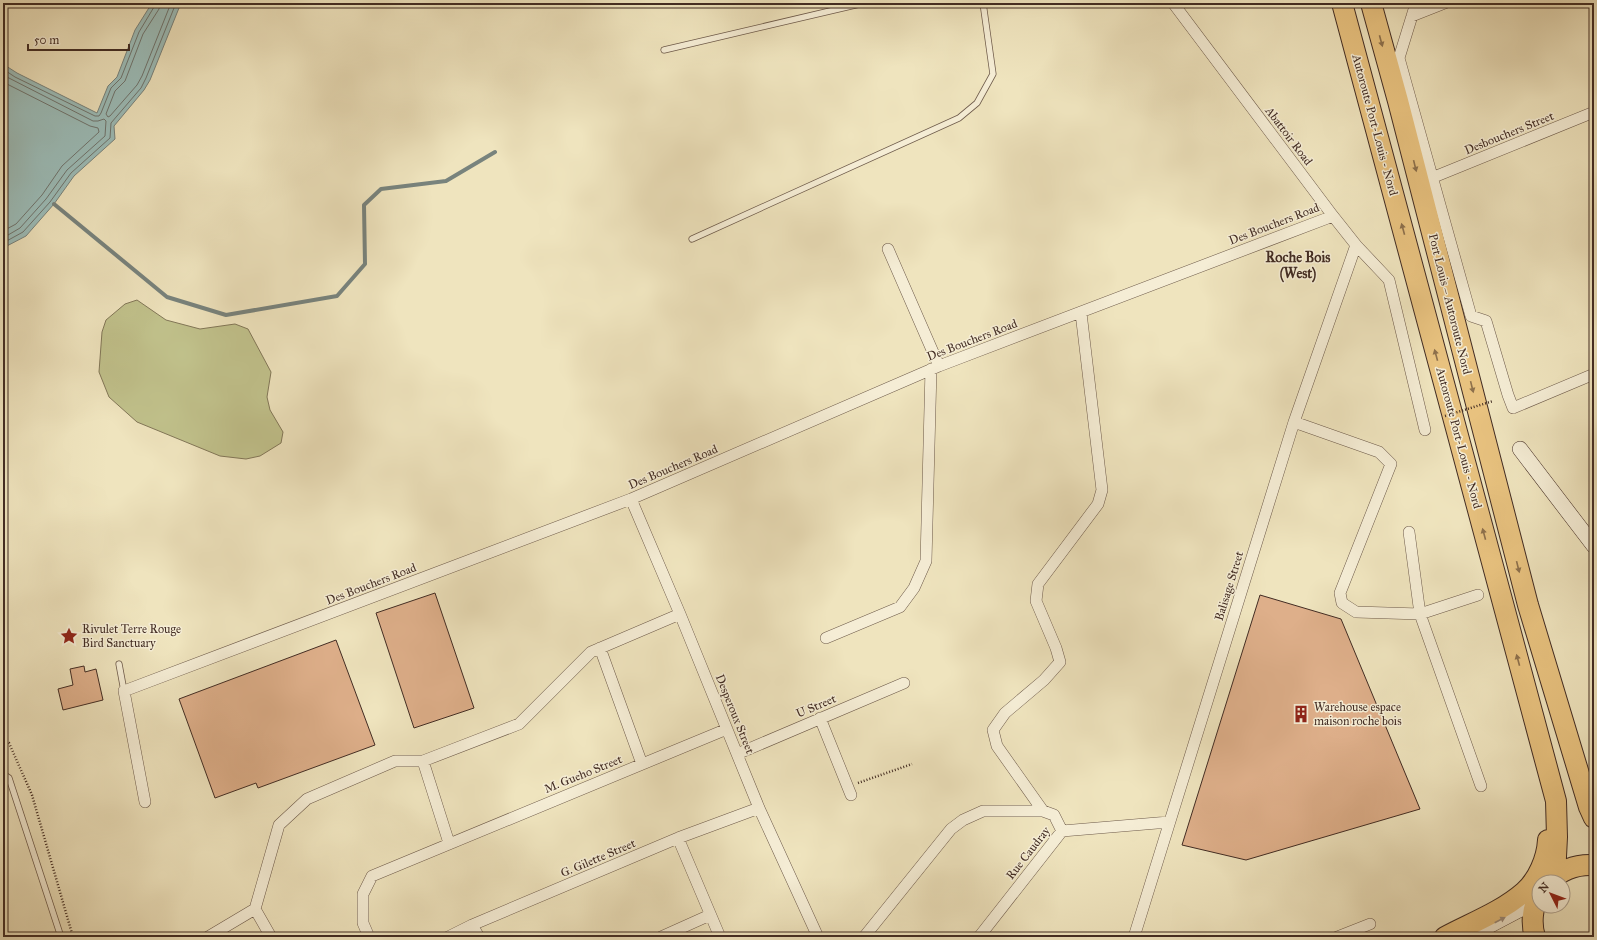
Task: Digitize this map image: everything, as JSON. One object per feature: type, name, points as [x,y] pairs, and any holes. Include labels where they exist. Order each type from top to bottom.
[{"type":"highway","name":"Autoroute Port-Louis - Nord","points":[[1342,3],[1556,801],[1558,837],[1553,874]]},
{"type":"highway","name":"Port Louis – Autoroute Nord","points":[[1371,3],[1400,108],[1528,605],[1542,653]]},
{"type":"highway","points":[[1542,653],[1594,818]]},
{"type":"highway","points":[[1445,937],[1500,908],[1524,892],[1535,878],[1547,854],[1550,812],[1524,684]]},
{"type":"highway","points":[[1560,874],[1570,868],[1594,865]]},
{"type":"highway","points":[[1534,914],[1533,931],[1535,937]]},
{"type":"street","name":"Abattoir Road","points":[[1173,3],[1333,216],[1356,245],[1389,280],[1425,430]]},
{"type":"street","points":[[1416,3],[1399,58],[1434,178],[1471,316],[1486,321],[1513,408],[1594,374]]},
{"type":"street","points":[[1412,16],[1445,3]]},
{"type":"street","name":"Desbouchers Street","points":[[1434,178],[1594,112]]},
{"type":"street","name":"Des Bouchers Road","points":[[124,691],[631,499],[935,368],[1333,216]]},
{"type":"street","name":"Balisage Street","points":[[1134,937],[1294,422],[1356,245]]},
{"type":"street","points":[[826,638],[900,607],[914,588],[926,561],[935,368],[888,249]]},
{"type":"street","points":[[1043,811],[997,746],[993,730],[1005,713],[1044,680],[1060,662],[1056,648],[1036,601],[1038,584],[1098,504],[1102,490],[1081,312]]},
{"type":"street","points":[[1294,422],[1379,452],[1391,464],[1340,593],[1342,603],[1356,612],[1420,614],[1478,595]]},
{"type":"street","points":[[1520,449],[1594,546]]},
{"type":"street","name":"Desperoux Street","points":[[631,499],[760,808],[818,937]]},
{"type":"street","points":[[1409,532],[1420,614],[1480,786]]},
{"type":"street","points":[[208,937],[255,909],[279,825],[307,799],[395,760],[423,761],[519,724],[591,652],[680,614]]},
{"type":"street","points":[[600,648],[642,764]]},
{"type":"street","name":"U Street","points":[[737,754],[904,683]]},
{"type":"street","points":[[124,691],[145,802]]},
{"type":"street","points":[[820,718],[850,791]]},
{"type":"street","name":"M. Gueho Street","points":[[369,937],[363,923],[363,894],[372,876],[727,729]]},
{"type":"street","points":[[423,761],[449,843]]},
{"type":"street","name":"G. Gilette Street","points":[[448,937],[472,925],[678,838],[760,808]]},
{"type":"street","points":[[864,937],[951,829],[963,820],[983,811],[1043,811],[1054,815],[1062,831]]},
{"type":"street","name":"Rue Caudray","points":[[979,937],[1062,831],[1169,822]]},
{"type":"street","points":[[678,838],[720,937]]},
{"type":"street","points":[[1465,937],[1502,920],[1531,902]]},
{"type":"street","points":[[255,909],[271,937]]},
{"type":"street","points":[[661,937],[710,915]]},
{"type":"street","points":[[1337,937],[1370,924]]},
{"type":"street","points":[[472,925],[479,937]]},
{"type":"lane","points":[[664,50],[864,3]]},
{"type":"lane","points":[[692,239],[959,118],[977,103],[992,74],[983,3]]},
{"type":"lane","points":[[1542,653],[1557,678]]},
{"type":"lane","points":[[118,664],[124,691]]},
{"type":"lane","points":[[3,774],[9,778],[61,937]]},
{"type":"lane","points":[[3,933],[9,937]]},
{"type":"path","points":[[1444,416],[1493,401]]},
{"type":"path","points":[[3,741],[10,743],[32,795],[73,937]]},
{"type":"path","points":[[850,791],[912,764]]},
{"type":"green space","points":[[137,300],[166,320],[200,329],[235,324],[248,329],[271,372],[267,397],[270,410],[283,432],[281,443],[260,456],[246,459],[220,456],[137,422],[109,397],[99,372],[102,332],[106,320],[125,304]]},
{"type":"water","points":[[152,3],[181,3],[150,80],[144,90],[114,126],[115,139],[74,176],[54,204],[26,236],[3,248],[3,64],[17,73],[97,113],[108,86],[117,77],[135,30]]},
{"type":"building","points":[[435,593],[474,708],[414,728],[376,613]]},
{"type":"building","name":"Warehouse espace maison roche bois","points":[[1260,595],[1341,619],[1420,809],[1246,860],[1182,845]]},
{"type":"building","points":[[336,640],[375,745],[258,788],[256,783],[215,798],[179,699]]},
{"type":"building","points":[[84,666],[85,672],[96,669],[103,700],[63,710],[58,689],[73,685],[70,669]]},
{"type":"waterway","points":[[54,204],[167,297],[226,315],[337,296],[365,264],[364,205],[381,189],[446,181],[495,152]]},
{"type":"place","name":"Rivulet Terre Rouge Bird Sanctuary","points":[[69,636]]},
{"type":"place","name":"Warehouse espace maison roche bois","points":[[1301,714]]},
{"type":"district","name":"Roche Bois (West)","points":[[1298,266]]}]
